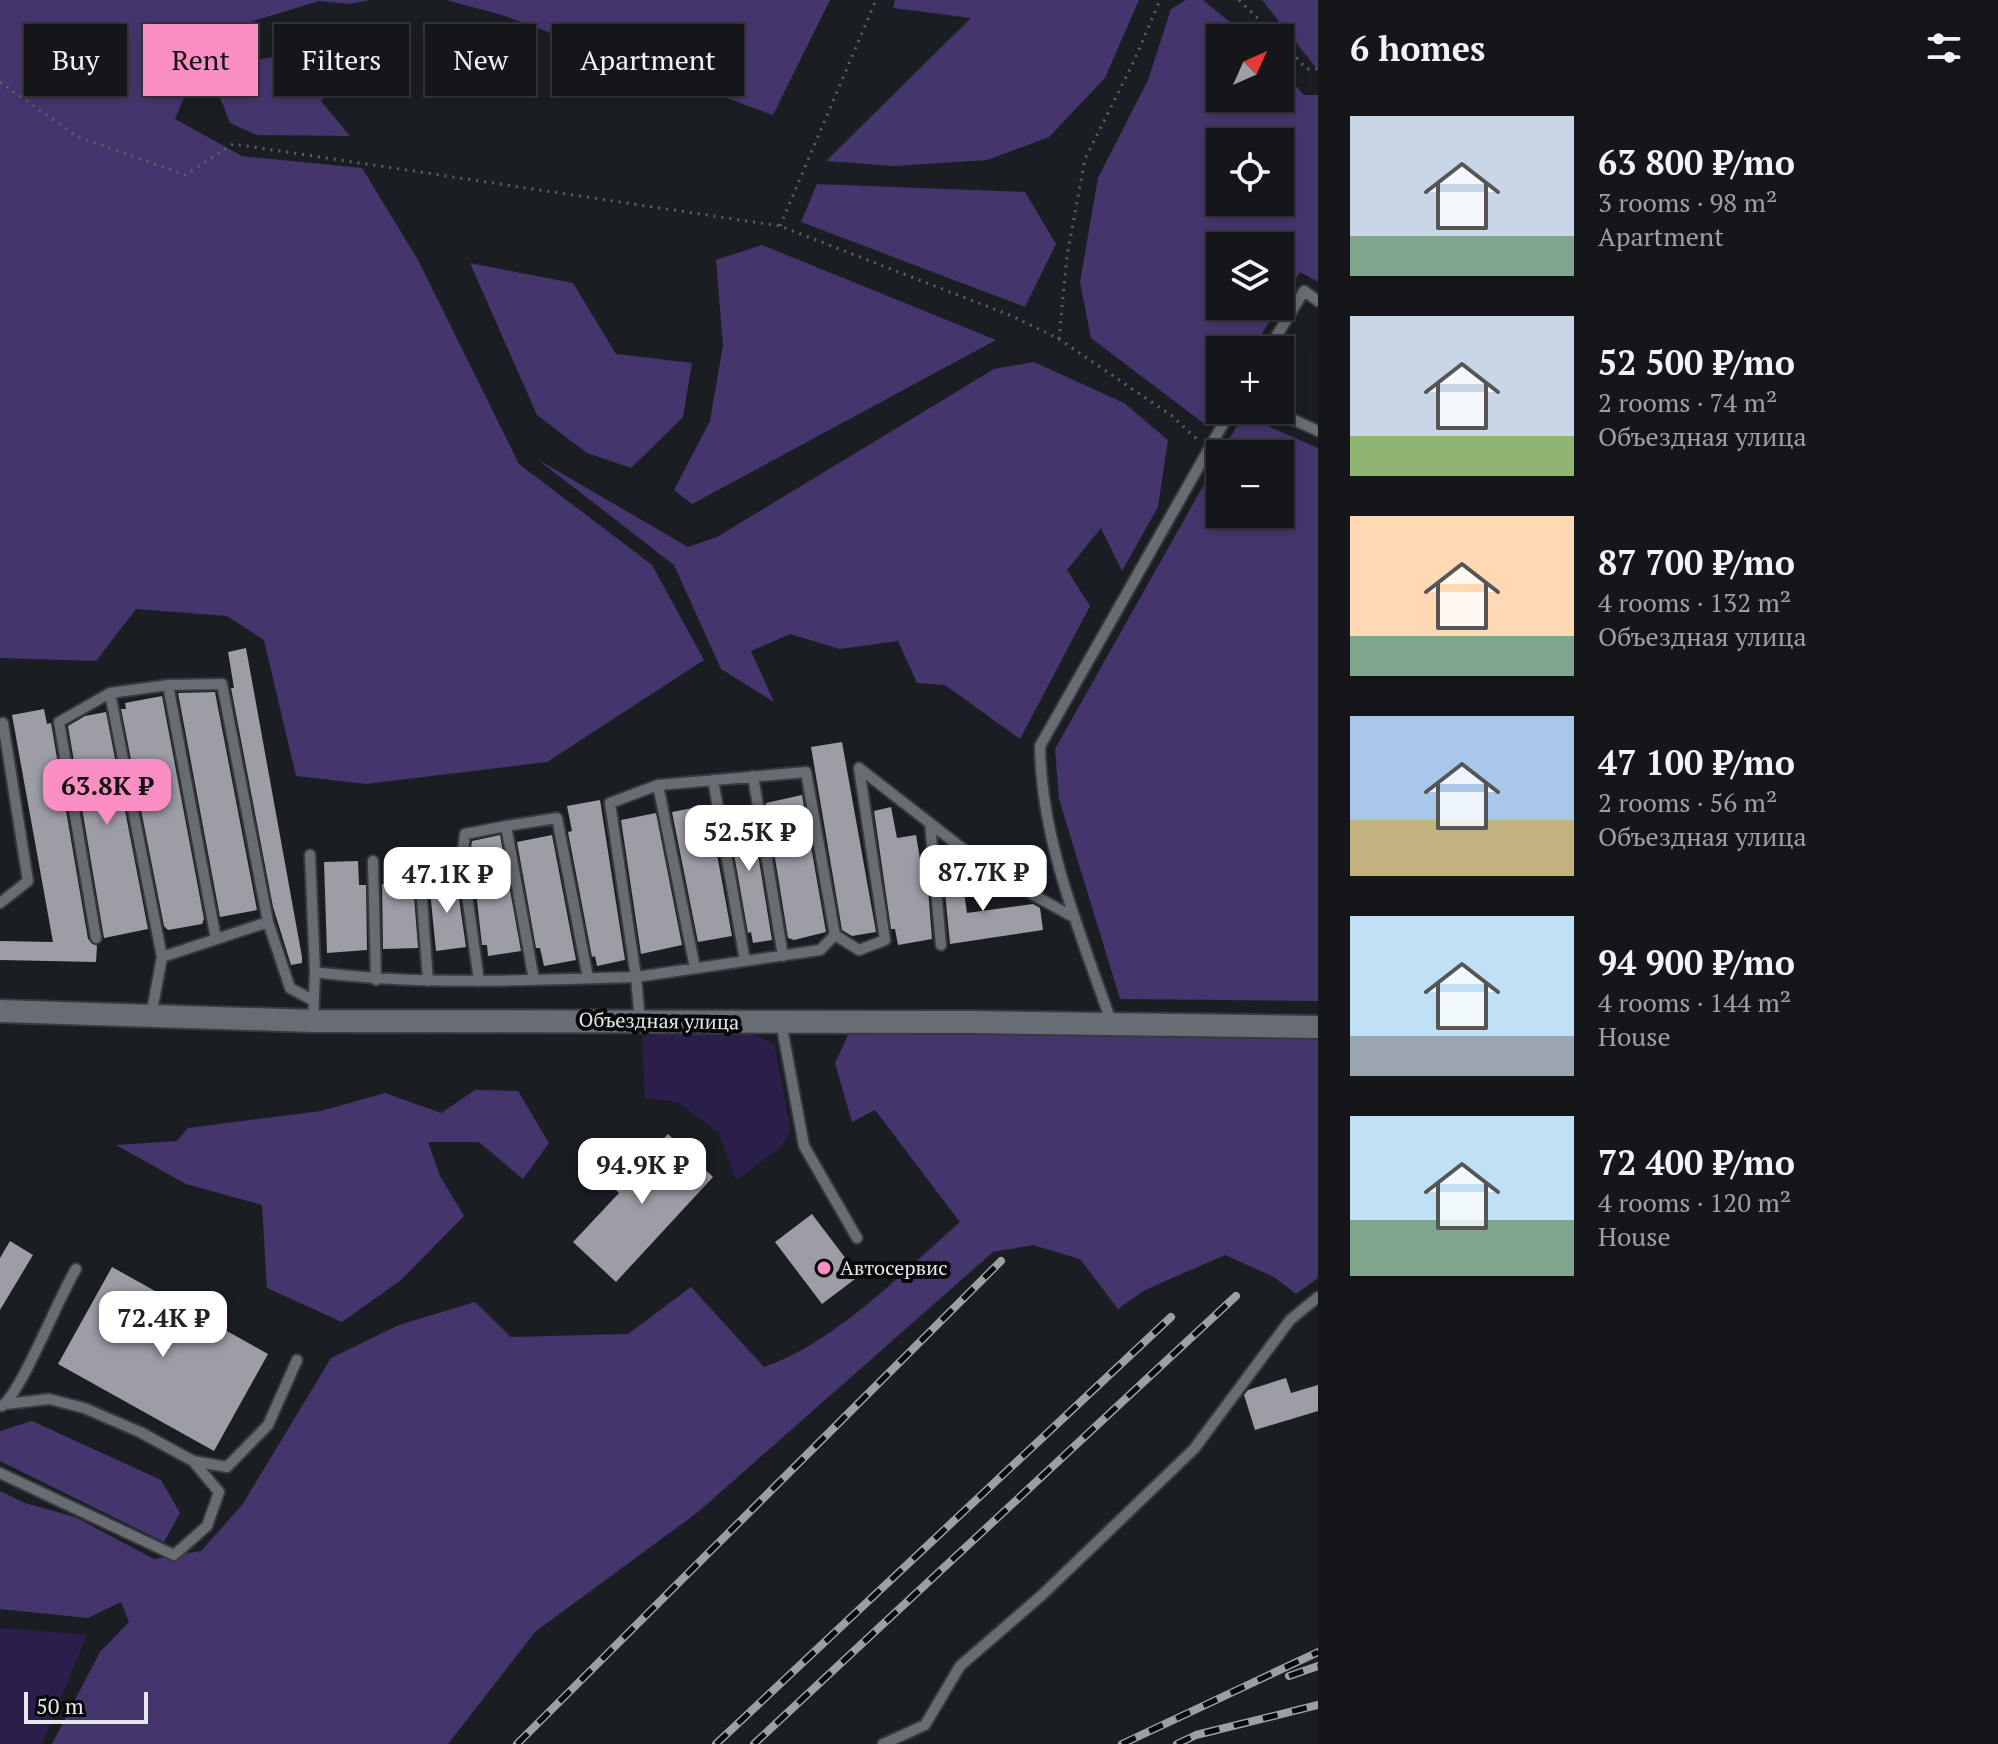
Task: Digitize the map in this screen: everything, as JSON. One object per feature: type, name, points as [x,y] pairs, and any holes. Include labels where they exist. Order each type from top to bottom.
[{"type":"main road","name":"Объездная улица","points":[[0,1011],[150,1017],[314,1011],[640,1021],[1318,1027]]},
{"type":"lane","points":[[1277,336],[1304,291],[1318,301]]},
{"type":"lane","points":[[1294,420],[1318,431]]},
{"type":"lane","points":[[1112,1024],[1075,918],[1040,791],[1040,746],[1206,451]]},
{"type":"lane","points":[[96,938],[59,722],[110,693],[168,685],[222,684],[268,922],[290,988],[314,1011]]},
{"type":"lane","points":[[168,685],[216,939]]},
{"type":"lane","points":[[110,693],[162,957],[150,1017]]},
{"type":"lane","points":[[0,903],[28,881],[3,723]]},
{"type":"lane","points":[[640,1021],[610,803],[658,785],[806,772],[835,935],[859,950],[885,940],[859,768],[994,873],[1075,918]]},
{"type":"lane","points":[[753,776],[783,956]]},
{"type":"lane","points":[[713,780],[745,961]]},
{"type":"lane","points":[[658,785],[695,968]]},
{"type":"lane","points":[[479,981],[462,859],[465,834],[557,818],[588,978]]},
{"type":"lane","points":[[930,823],[941,945]]},
{"type":"lane","points":[[506,826],[534,980]]},
{"type":"lane","points":[[310,855],[314,1011]]},
{"type":"lane","points":[[428,981],[419,859],[462,859]]},
{"type":"lane","points":[[373,861],[376,980]]},
{"type":"lane","points":[[162,957],[268,922]]},
{"type":"lane","points":[[315,972],[376,980],[428,981],[636,977],[820,950],[835,935]]},
{"type":"lane","points":[[781,1022],[804,1146],[857,1238]]},
{"type":"lane","points":[[3,1405],[76,1269]]},
{"type":"lane","points":[[883,1744],[925,1725],[960,1666],[1042,1595],[1194,1449],[1290,1320],[1318,1297]]},
{"type":"lane","points":[[3,1405],[49,1399],[84,1408],[140,1432],[193,1461],[227,1467],[268,1425],[297,1360]]},
{"type":"lane","points":[[0,1473],[174,1555],[207,1526],[219,1492],[193,1461]]},
{"type":"path","points":[[780,226],[876,0]]},
{"type":"path","points":[[1059,339],[1067,256],[1085,159],[1134,61],[1160,0]]},
{"type":"path","points":[[1239,0],[1264,24]]},
{"type":"path","points":[[1294,55],[1307,69],[1318,69]]},
{"type":"path","points":[[0,82],[76,136],[185,175],[233,144],[780,226],[1012,316],[1059,339],[1172,416],[1206,448]]},
{"type":"shaded area","points":[[0,0],[371,0],[349,4],[319,1],[244,24],[143,24],[143,96],[185,96],[175,119],[242,156],[362,168],[418,260],[519,464],[652,565],[704,660],[547,762],[366,784],[296,776],[264,640],[227,616],[136,609],[96,661],[0,658]]},
{"type":"shaded area","points":[[446,0],[830,0],[773,115],[722,96],[744,96],[744,24],[552,24],[552,33],[536,28],[536,24],[526,24]]},
{"type":"shaded area","points":[[895,0],[1139,0],[1105,78],[1049,137],[987,160],[894,166],[826,161],[971,18],[893,8]]},
{"type":"shaded area","points":[[1186,0],[1203,0],[1232,24],[1206,24],[1206,112],[1294,112],[1294,84],[1304,95],[1318,95],[1318,282],[1300,272],[1294,282],[1294,232],[1206,232],[1206,320],[1270,320],[1261,336],[1206,336],[1206,425],[1091,338],[1080,282],[1098,178],[1148,80],[1171,9]]},
{"type":"shaded area","points":[[1262,0],[1318,0],[1318,69],[1294,40],[1294,24],[1281,24]]},
{"type":"shaded area","points":[[274,57],[274,96],[325,96],[321,101],[350,136],[257,135],[230,123],[219,96],[258,96],[258,61]]},
{"type":"shaded area","points":[[817,184],[1025,192],[1056,244],[1025,307],[801,222]]},
{"type":"shaded area","points":[[762,245],[996,340],[692,504],[674,490],[710,421],[723,345],[716,260]]},
{"type":"shaded area","points":[[470,263],[573,283],[616,354],[692,363],[683,417],[631,468],[587,453],[537,415]]},
{"type":"shaded area","points":[[1034,362],[1124,403],[1168,440],[1158,507],[1122,571],[1101,528],[1067,570],[1090,606],[1020,739],[945,685],[917,683],[898,641],[840,649],[790,634],[751,651],[774,702],[721,669],[674,565],[537,459],[688,547],[717,537],[994,369]]},
{"type":"shaded area","points":[[1238,424],[1263,424],[1318,448],[1318,1001],[1120,999],[1059,799],[1055,749],[1206,481],[1206,528],[1294,528],[1294,440],[1229,440]]},
{"type":"shaded area","points":[[986,1031],[1318,1038],[1318,1278],[1296,1294],[1274,1277],[1225,1255],[1145,1290],[1118,1309],[1080,1259],[1033,1245],[993,1252],[698,1512],[535,1632],[448,1744],[52,1744],[100,1652],[129,1622],[121,1602],[88,1618],[0,1609],[0,1491],[25,1503],[75,1517],[154,1559],[201,1551],[242,1505],[331,1358],[399,1325],[475,1302],[511,1337],[628,1334],[691,1287],[764,1367],[790,1356],[842,1324],[892,1284],[960,1222],[875,1110],[852,1122],[835,1063],[848,1035]]},
{"type":"shaded area","points":[[696,1032],[752,1034],[774,1044],[791,1130],[780,1148],[736,1180],[719,1133],[678,1102],[645,1098],[642,1035]]},
{"type":"shaded area","points":[[475,1090],[518,1091],[549,1143],[523,1179],[479,1142],[428,1142],[440,1176],[464,1216],[401,1280],[342,1322],[267,1288],[262,1205],[186,1184],[116,1145],[177,1141],[188,1128],[321,1111],[385,1093],[441,1113]]},
{"type":"shaded area","points":[[32,1421],[161,1480],[180,1513],[164,1542],[0,1461],[0,1431]]},
{"type":"shaded area","points":[[0,1628],[87,1635],[42,1744],[0,1744]]},
{"type":"building","points":[[246,648],[302,957],[302,963],[291,965],[273,907],[231,688],[234,688],[228,652]]},
{"type":"building","points":[[215,692],[257,910],[220,917],[178,693]]},
{"type":"building","points":[[162,696],[204,919],[202,924],[168,930],[164,926],[121,709],[126,709],[125,703]]},
{"type":"building","points":[[44,709],[47,724],[51,723],[88,939],[97,946],[96,962],[0,960],[0,941],[53,942],[12,715]]},
{"type":"building","points":[[106,712],[148,929],[104,938],[68,726],[85,716]]},
{"type":"building","points":[[842,742],[876,932],[852,936],[842,930],[811,747]]},
{"type":"building","points":[[802,795],[826,932],[794,940],[788,938],[766,803]]},
{"type":"building","points":[[600,800],[625,960],[597,966],[595,956],[592,957],[568,832],[572,831],[567,806]]},
{"type":"building","points":[[708,805],[732,936],[698,942],[672,812]]},
{"type":"building","points":[[750,805],[772,940],[753,943],[751,932],[748,933],[726,809]]},
{"type":"building","points":[[891,807],[897,838],[916,835],[921,865],[926,864],[932,939],[898,945],[895,929],[891,929],[874,811]]},
{"type":"building","points":[[656,813],[682,945],[641,954],[621,820]]},
{"type":"building","points":[[500,835],[521,951],[488,956],[487,945],[482,945],[471,849],[472,841]]},
{"type":"building","points":[[552,835],[576,960],[544,966],[540,948],[536,948],[517,842]]},
{"type":"building","points":[[959,859],[967,913],[1033,904],[1040,908],[1043,930],[950,944],[942,862]]},
{"type":"building","points":[[358,861],[359,885],[366,885],[367,950],[327,953],[324,862]]},
{"type":"building","points":[[456,878],[466,947],[436,951],[429,881]]},
{"type":"building","points":[[413,883],[418,948],[383,949],[382,884]]},
{"type":"building","points":[[668,1134],[713,1177],[616,1282],[573,1242],[619,1193],[606,1181],[628,1158],[638,1167]]},
{"type":"building","points":[[812,1214],[859,1276],[822,1304],[775,1242]]},
{"type":"building","points":[[10,1241],[33,1255],[0,1310],[0,1258]]},
{"type":"building","points":[[112,1267],[268,1354],[214,1451],[58,1364]]},
{"type":"building","points":[[1286,1378],[1291,1393],[1318,1385],[1318,1411],[1255,1430],[1244,1395],[1248,1390]]},
{"type":"railway","points":[[517,1744],[1001,1261]]},
{"type":"railway","points":[[754,1744],[1236,1296]]},
{"type":"railway","points":[[716,1744],[1171,1317]]},
{"type":"railway","points":[[1122,1744],[1318,1652]]},
{"type":"railway","points":[[1289,1676],[1318,1666]]},
{"type":"railway","points":[[1177,1744],[1196,1735],[1318,1705]]},
{"type":"place","name":"Автосервис","points":[[824,1268]]}]
